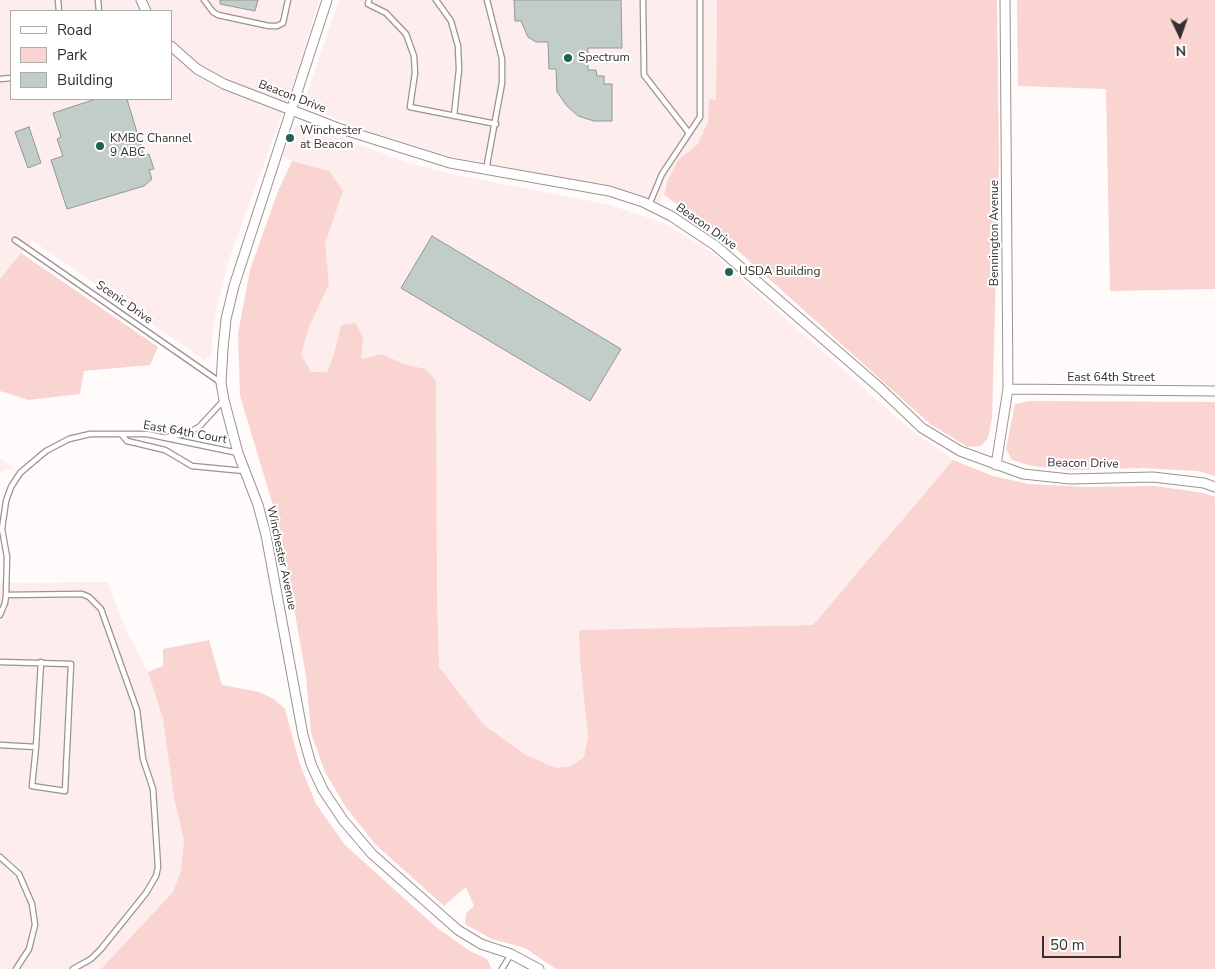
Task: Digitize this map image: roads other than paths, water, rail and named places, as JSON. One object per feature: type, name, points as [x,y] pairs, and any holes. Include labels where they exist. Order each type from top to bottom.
[{"type":"street","name":"Winchester Avenue","points":[[326,0],[234,286],[226,319],[221,383],[224,400],[238,453],[258,505],[266,534],[303,736],[311,764],[323,790],[342,820],[372,854],[458,930],[481,944],[511,954],[539,969]]},
{"type":"street","name":"Bennington Avenue","points":[[996,465],[1008,389],[1005,0]]},
{"type":"street","name":"Beacon Drive","points":[[172,47],[197,69],[224,84],[338,128],[422,154],[486,170],[609,191],[649,205],[672,216],[716,246],[880,388],[922,428],[960,451],[1023,474],[1070,479],[1153,478],[1204,483],[1215,487]]},
{"type":"street","name":"East 64th Street","points":[[1008,389],[1215,391]]},
{"type":"lane","points":[[204,0],[212,12],[218,15],[269,26],[283,23],[288,0]]},
{"type":"lane","points":[[369,0],[368,4],[386,13],[406,34],[414,56],[415,73],[410,107],[496,124]]},
{"type":"lane","points":[[436,0],[451,21],[458,46],[459,69],[454,116]]},
{"type":"lane","points":[[486,170],[496,124],[502,83],[502,59],[487,0]]},
{"type":"lane","points":[[643,0],[644,75],[689,133]]},
{"type":"lane","points":[[649,205],[662,174],[700,117],[700,0]]},
{"type":"lane","name":"Scenic Drive","points":[[15,240],[221,383]]},
{"type":"lane","points":[[158,437],[186,434],[192,431],[199,427],[224,400]]},
{"type":"lane","name":"East 64th Court","points":[[0,615],[6,595],[7,557],[1,531],[6,500],[11,486],[20,473],[46,451],[69,439],[90,434],[158,437],[238,453]]},
{"type":"lane","points":[[122,435],[128,441],[165,450],[192,466],[244,471]]},
{"type":"lane","points":[[6,595],[82,594],[89,597],[101,609],[138,710],[143,759],[153,789],[158,867],[156,876],[146,893],[101,949],[91,959],[73,969]]},
{"type":"lane","points":[[0,662],[41,662],[72,664],[65,791],[32,786],[41,662]]},
{"type":"lane","points":[[0,745],[36,747]]},
{"type":"lane","points":[[0,857],[19,874],[32,904],[34,925],[29,949],[16,969]]},
{"type":"lane","points":[[502,969],[511,954]]},
{"type":"place","name":"Spectrum","points":[[568,58]]},
{"type":"place","name":"Winchester at Beacon","points":[[290,138]]},
{"type":"place","name":"KMBC Channel 9 ABC","points":[[100,146]]},
{"type":"place","name":"USDA Building","points":[[729,272]]}]
